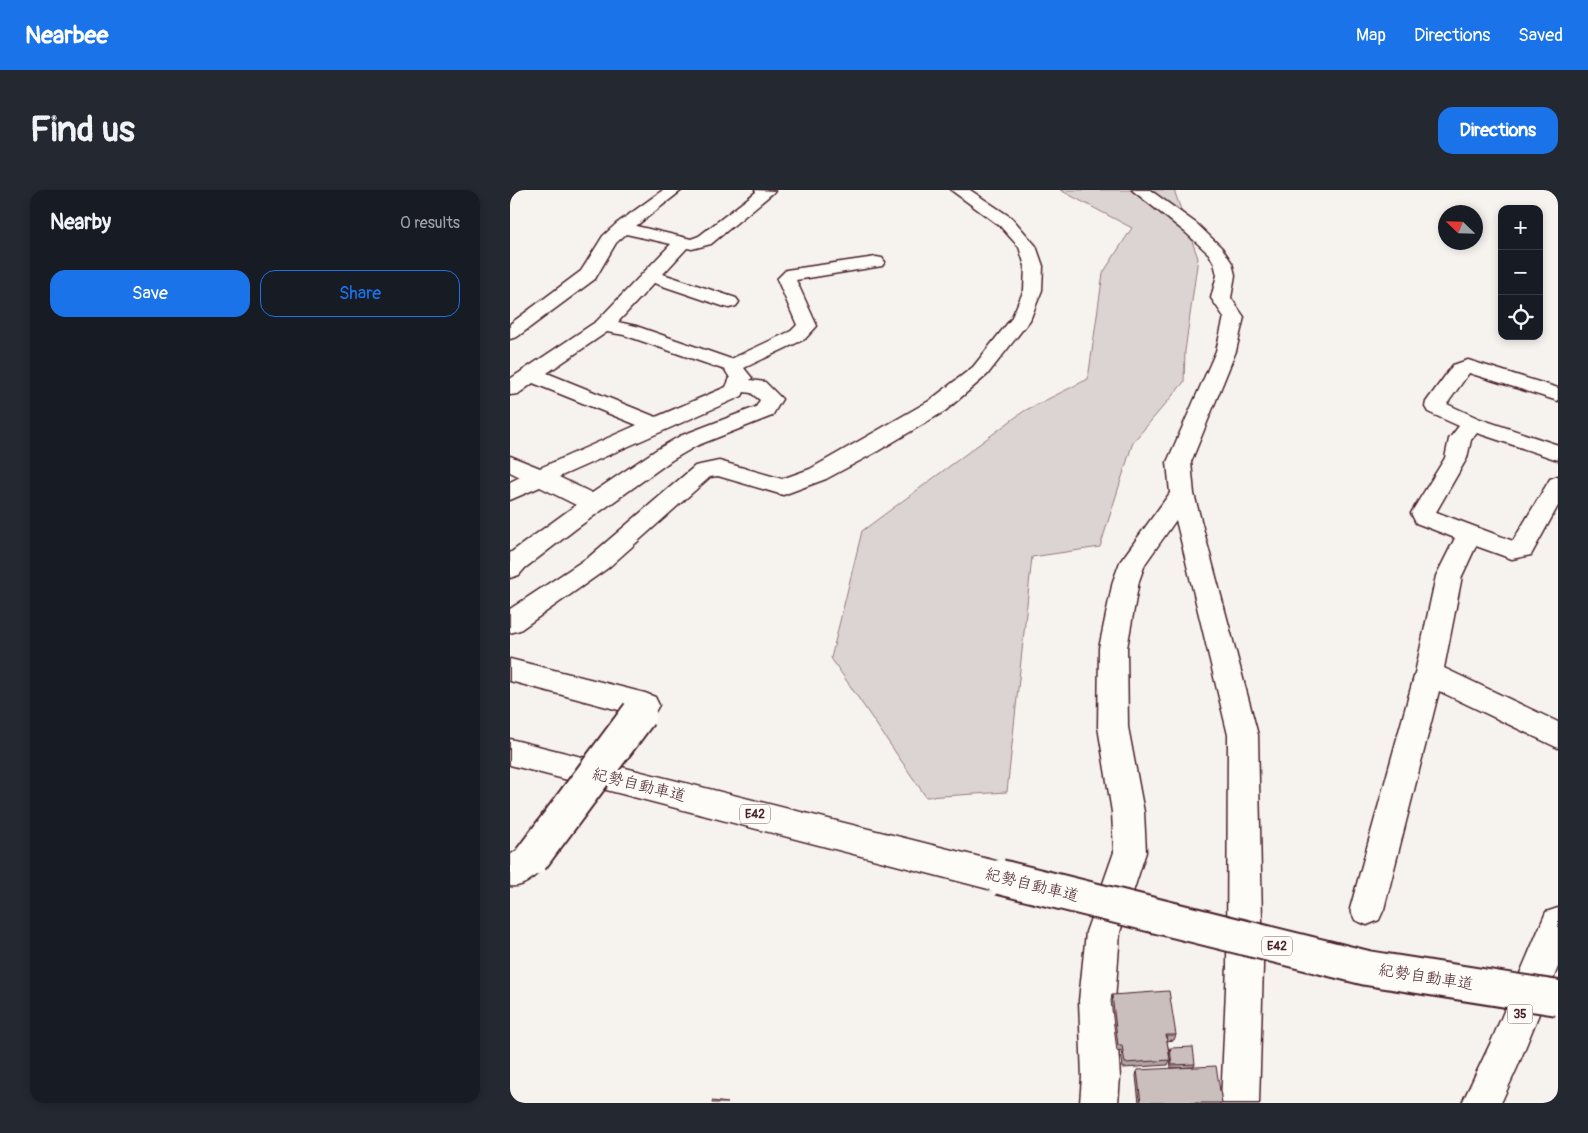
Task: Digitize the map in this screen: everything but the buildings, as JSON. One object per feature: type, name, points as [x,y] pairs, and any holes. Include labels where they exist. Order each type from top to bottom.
[{"type":"main road","points":[[510,332],[588,275],[609,240],[622,228],[674,190]]},
{"type":"main road","points":[[622,228],[692,244],[705,240],[766,190]]},
{"type":"main road","points":[[510,623],[598,562],[703,471],[719,468],[783,487],[818,474],[870,446],[937,406],[980,371],[1020,320],[1033,290],[1034,266],[1027,246],[1006,222],[959,190]]},
{"type":"main road","points":[[1140,190],[1209,243],[1224,261],[1226,275],[1222,298],[1234,318],[1226,351],[1179,462],[1182,494],[1243,735],[1245,966],[1240,1103]]},
{"type":"main road","points":[[510,389],[604,325],[683,242]]},
{"type":"main road","points":[[735,376],[807,326],[786,279],[793,274],[876,262]]},
{"type":"main road","points":[[651,276],[729,302]]},
{"type":"main road","points":[[510,569],[516,562],[594,504],[688,440],[764,411],[771,399],[758,387],[735,376],[629,330],[604,325]]},
{"type":"main road","points":[[1558,395],[1468,366],[1460,369],[1437,402],[1436,407],[1472,424],[1558,453]]},
{"type":"main road","points":[[530,374],[656,425]]},
{"type":"main road","points":[[510,492],[734,391],[735,376]]},
{"type":"main road","points":[[1472,424],[1460,439],[1456,458],[1423,513],[1425,517],[1512,550],[1522,549],[1558,484]]},
{"type":"main road","points":[[510,463],[594,504]]},
{"type":"main road","points":[[1100,1103],[1101,1077],[1097,1002],[1103,932],[1130,852],[1128,812],[1113,727],[1113,648],[1126,581],[1132,562],[1182,494]]},
{"type":"main road","points":[[1366,909],[1429,673],[1449,576],[1469,534]]},
{"type":"main road","points":[[510,670],[645,705],[520,865]]},
{"type":"main road","points":[[1429,673],[1558,736]]},
{"type":"main road","name":"紀勢自動車道","points":[[510,752],[1367,968],[1558,998]]},
{"type":"main road","name":"35","points":[[1481,1103],[1504,1055],[1558,924]]},
{"type":"shaded area","points":[[1060,190],[1174,190],[1198,258],[1185,351],[1184,382],[1133,442],[1100,547],[1032,557],[1007,792],[926,797],[831,658],[862,531],[1024,411],[1088,379],[1103,273],[1132,228]]}]
